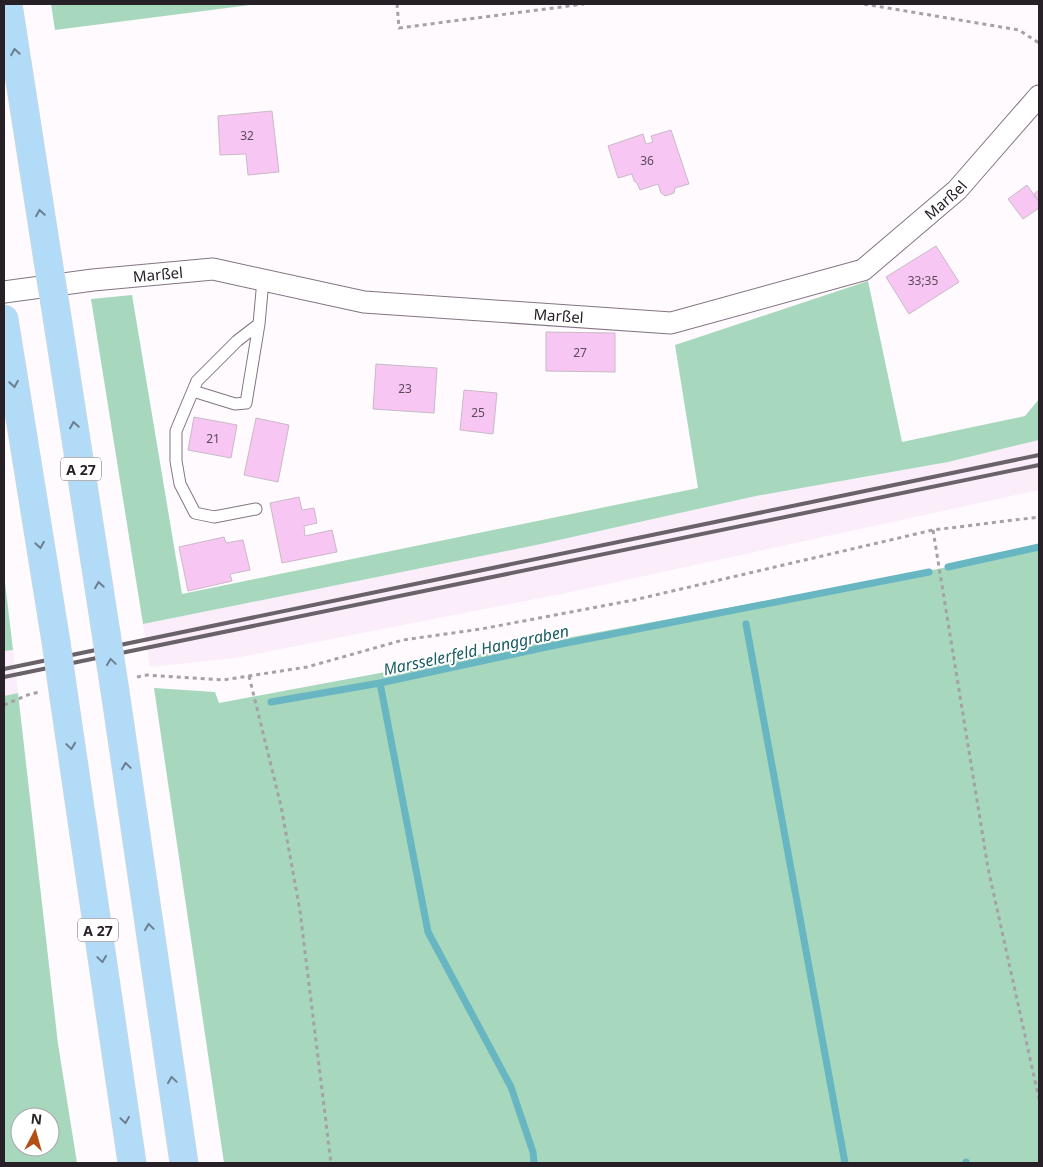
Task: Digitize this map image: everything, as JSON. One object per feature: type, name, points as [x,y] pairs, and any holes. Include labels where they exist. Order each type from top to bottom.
[{"type":"highway","name":"A 27","points":[[8,4],[115,691],[184,1163]]},
{"type":"highway","name":"A 27","points":[[4,319],[56,642],[132,1163]]},
{"type":"street","name":"Marßel","points":[[4,292],[93,280],[213,269],[364,302],[671,323],[863,270],[957,190],[1039,96]]},
{"type":"lane","points":[[193,391],[235,404],[246,403],[263,280]]},
{"type":"lane","points":[[256,510],[214,517],[195,513],[180,484],[176,461],[176,431],[197,381],[237,341],[258,324]]},
{"type":"path","points":[[397,4],[399,28],[584,4]]},
{"type":"path","points":[[864,4],[1019,30],[1039,43]]},
{"type":"path","points":[[331,1163],[300,911],[281,806],[250,676],[306,667],[402,640],[481,629],[634,600],[933,530],[1039,517]]},
{"type":"path","points":[[933,530],[988,868],[1039,1099]]},
{"type":"shaded area","points":[[1039,440],[1039,490],[566,593],[235,658],[150,667],[143,624],[541,544],[756,496],[948,462]]},
{"type":"shaded area","points":[[13,650],[18,693],[4,696],[4,651]]},
{"type":"green space","points":[[51,4],[257,4],[55,30]]},
{"type":"green space","points":[[868,281],[902,442],[1025,416],[1039,399],[1039,440],[948,462],[756,496],[541,544],[143,624],[91,299],[132,295],[182,594],[698,488],[675,345]]},
{"type":"green space","points":[[1039,550],[1039,1163],[224,1163],[154,688],[215,692],[219,703]]},
{"type":"green space","points":[[4,574],[13,650],[4,651]]},
{"type":"green space","points":[[18,693],[58,1044],[77,1163],[4,1163],[4,696]]},
{"type":"building","points":[[272,111],[279,172],[248,175],[246,154],[220,155],[218,116]]},
{"type":"building","points":[[671,130],[689,184],[675,188],[674,193],[665,196],[661,193],[658,184],[640,190],[632,174],[618,178],[608,146],[643,134],[646,144],[653,142],[651,136]]},
{"type":"building","points":[[1027,185],[1039,202],[1039,208],[1023,219],[1008,199]]},
{"type":"building","points":[[1039,190],[1039,202],[1034,194]]},
{"type":"building","points":[[936,246],[959,282],[909,314],[886,277]]},
{"type":"building","points":[[546,332],[615,333],[615,372],[546,371]]},
{"type":"building","points":[[376,364],[437,368],[434,413],[373,409]]},
{"type":"building","points":[[464,390],[497,393],[493,434],[460,430]]},
{"type":"building","points":[[194,417],[237,425],[231,458],[188,450]]},
{"type":"building","points":[[256,418],[289,425],[278,482],[244,475]]},
{"type":"building","points":[[299,497],[302,510],[314,508],[317,523],[304,526],[305,536],[332,530],[337,552],[282,563],[270,503]]},
{"type":"building","points":[[224,537],[226,543],[243,540],[250,570],[230,574],[232,581],[188,591],[179,547]]},
{"type":"waterway","name":"Marsselerfeld Hanggraben","points":[[948,567],[1039,547]]},
{"type":"waterway","name":"Marsselerfeld Hanggraben","points":[[534,1163],[533,1152],[511,1087],[428,932],[380,683],[551,646],[929,572]]},
{"type":"waterway","points":[[746,624],[845,1163]]},
{"type":"waterway","points":[[271,702],[380,683]]},
{"type":"railway","points":[[4,669],[1039,455]]},
{"type":"railway","points":[[4,677],[1039,465]]}]
